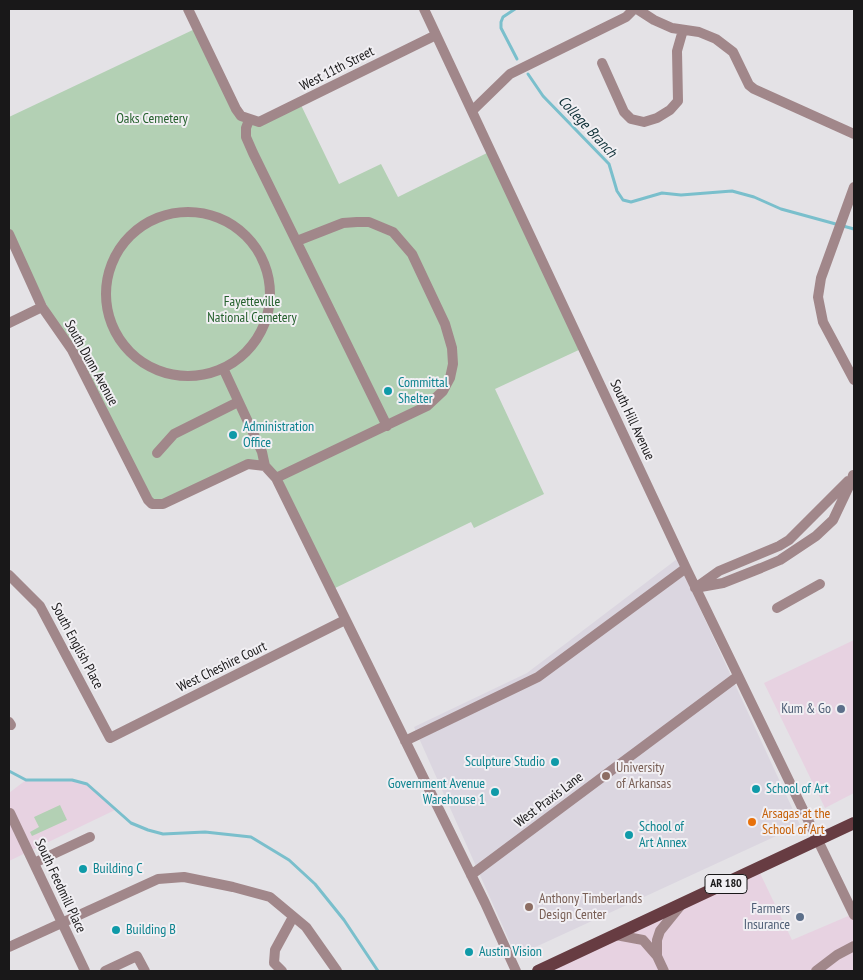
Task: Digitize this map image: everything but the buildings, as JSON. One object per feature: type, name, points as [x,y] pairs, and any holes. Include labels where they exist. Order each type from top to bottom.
[{"type":"main road","name":"AR 180","points":[[538,971],[820,841],[854,823]]},
{"type":"street","points":[[188,9],[236,109],[241,116],[249,120],[246,128],[246,137],[387,426]]},
{"type":"street","name":"South Hill Avenue","points":[[424,9],[695,588],[820,841],[854,916]]},
{"type":"street","points":[[472,110],[510,74],[626,17],[636,9],[654,20],[683,30],[698,32],[716,40],[733,52],[749,85],[754,89],[854,134]]},
{"type":"street","points":[[602,63],[624,112],[630,119],[644,122],[658,118],[670,110],[678,101],[677,51],[683,30]]},
{"type":"street","name":"West 11th Street","points":[[249,120],[259,122],[269,119],[436,35]]},
{"type":"street","points":[[852,192],[820,278],[818,297],[824,322],[854,380]]},
{"type":"street","points":[[186,212],[217,218],[244,234],[263,261],[270,292],[264,323],[247,351],[222,368],[205,374],[189,376],[158,371],[131,353],[112,327],[106,296],[112,264],[129,237],[156,219],[186,212]]},
{"type":"street","points":[[276,478],[427,406],[443,391],[450,378],[453,364],[449,334],[412,254],[393,232],[369,222],[343,223],[297,241]]},
{"type":"street","name":"South Dunn Avenue","points":[[9,234],[42,307],[72,350],[145,496],[152,504],[163,504],[248,464],[265,466]]},
{"type":"street","points":[[9,323],[42,307]]},
{"type":"street","points":[[222,368],[262,452],[265,466],[276,478],[471,875],[516,971]]},
{"type":"street","points":[[157,453],[174,434],[238,402]]},
{"type":"street","points":[[695,588],[719,571],[789,540],[853,474]]},
{"type":"street","points":[[695,588],[723,583],[762,568],[780,560],[816,536],[833,520],[853,474]]},
{"type":"street","points":[[405,741],[538,677],[686,568]]},
{"type":"street","name":"South English Place","points":[[9,575],[40,606],[110,738]]},
{"type":"street","points":[[777,608],[820,584]]},
{"type":"street","name":"West Cheshire Court","points":[[110,738],[345,620]]},
{"type":"street","name":"West Praxis Lane","points":[[471,875],[738,676]]},
{"type":"street","name":"South Feedmill Place","points":[[10,813],[84,971]]},
{"type":"street","points":[[34,863],[90,837]]},
{"type":"street","points":[[9,947],[158,879],[184,877],[234,887],[270,897],[306,927],[337,971]]},
{"type":"street","points":[[657,956],[656,940],[660,931],[681,905]]},
{"type":"street","points":[[282,971],[274,963],[274,950],[293,917]]},
{"type":"street","points":[[616,935],[644,940],[657,956],[664,971]]},
{"type":"street","points":[[816,971],[837,955],[854,946]]},
{"type":"street","points":[[104,971],[137,956],[144,971]]},
{"type":"shaded area","name":"University of Arkansas","points":[[677,559],[800,825],[516,956],[414,727],[527,673]]},
{"type":"shaded area","points":[[854,640],[854,793],[825,808],[764,683]]},
{"type":"shaded area","points":[[26,780],[72,780],[87,784],[100,793],[115,810],[9,861],[9,793]]},
{"type":"shaded area","points":[[758,869],[792,940],[853,914],[854,971],[538,971]]},
{"type":"green space","name":"Fayetteville National Cemetery","points":[[197,28],[236,109],[249,120],[300,103],[339,184],[381,164],[398,197],[491,151],[583,348],[495,389],[544,494],[474,528],[471,522],[331,590],[276,478],[257,463],[152,504],[9,234],[9,117]]},
{"type":"green space","points":[[60,805],[67,820],[32,836],[30,832],[39,827],[34,817]]},
{"type":"waterway","name":"College Branch","points":[[515,9],[503,17],[501,28],[517,59]]},
{"type":"waterway","name":"College Branch","points":[[528,74],[543,96],[609,164],[617,191],[623,200],[631,202],[662,193],[681,195],[732,191],[754,197],[781,209],[854,229]]},
{"type":"waterway","points":[[9,771],[26,780],[72,780],[87,784],[131,823],[148,830],[163,834],[205,832],[251,837],[289,860],[315,884],[344,920],[378,971]]},
{"type":"place","name":"Committal Shelter","points":[[388,391]]},
{"type":"place","name":"Administration Office","points":[[233,435]]},
{"type":"place","name":"Kum & Go","points":[[841,709]]},
{"type":"place","name":"Sculpture Studio","points":[[555,762]]},
{"type":"place","name":"University of Arkansas","points":[[606,776]]},
{"type":"place","name":"School of Art","points":[[756,789]]},
{"type":"place","name":"Government Avenue Warehouse 1","points":[[495,792]]},
{"type":"place","name":"Arsagas at the School of Art","points":[[752,822]]},
{"type":"place","name":"School of Art Annex","points":[[629,835]]},
{"type":"place","name":"Building C","points":[[83,869]]},
{"type":"place","name":"Anthony Timberlands Design Center","points":[[529,907]]},
{"type":"place","name":"Farmers Insurance","points":[[800,917]]},
{"type":"place","name":"Building B","points":[[116,930]]},
{"type":"place","name":"Austin Vision","points":[[469,952]]},
{"type":"park label","name":"Oaks Cemetery","points":[[152,119]]}]
